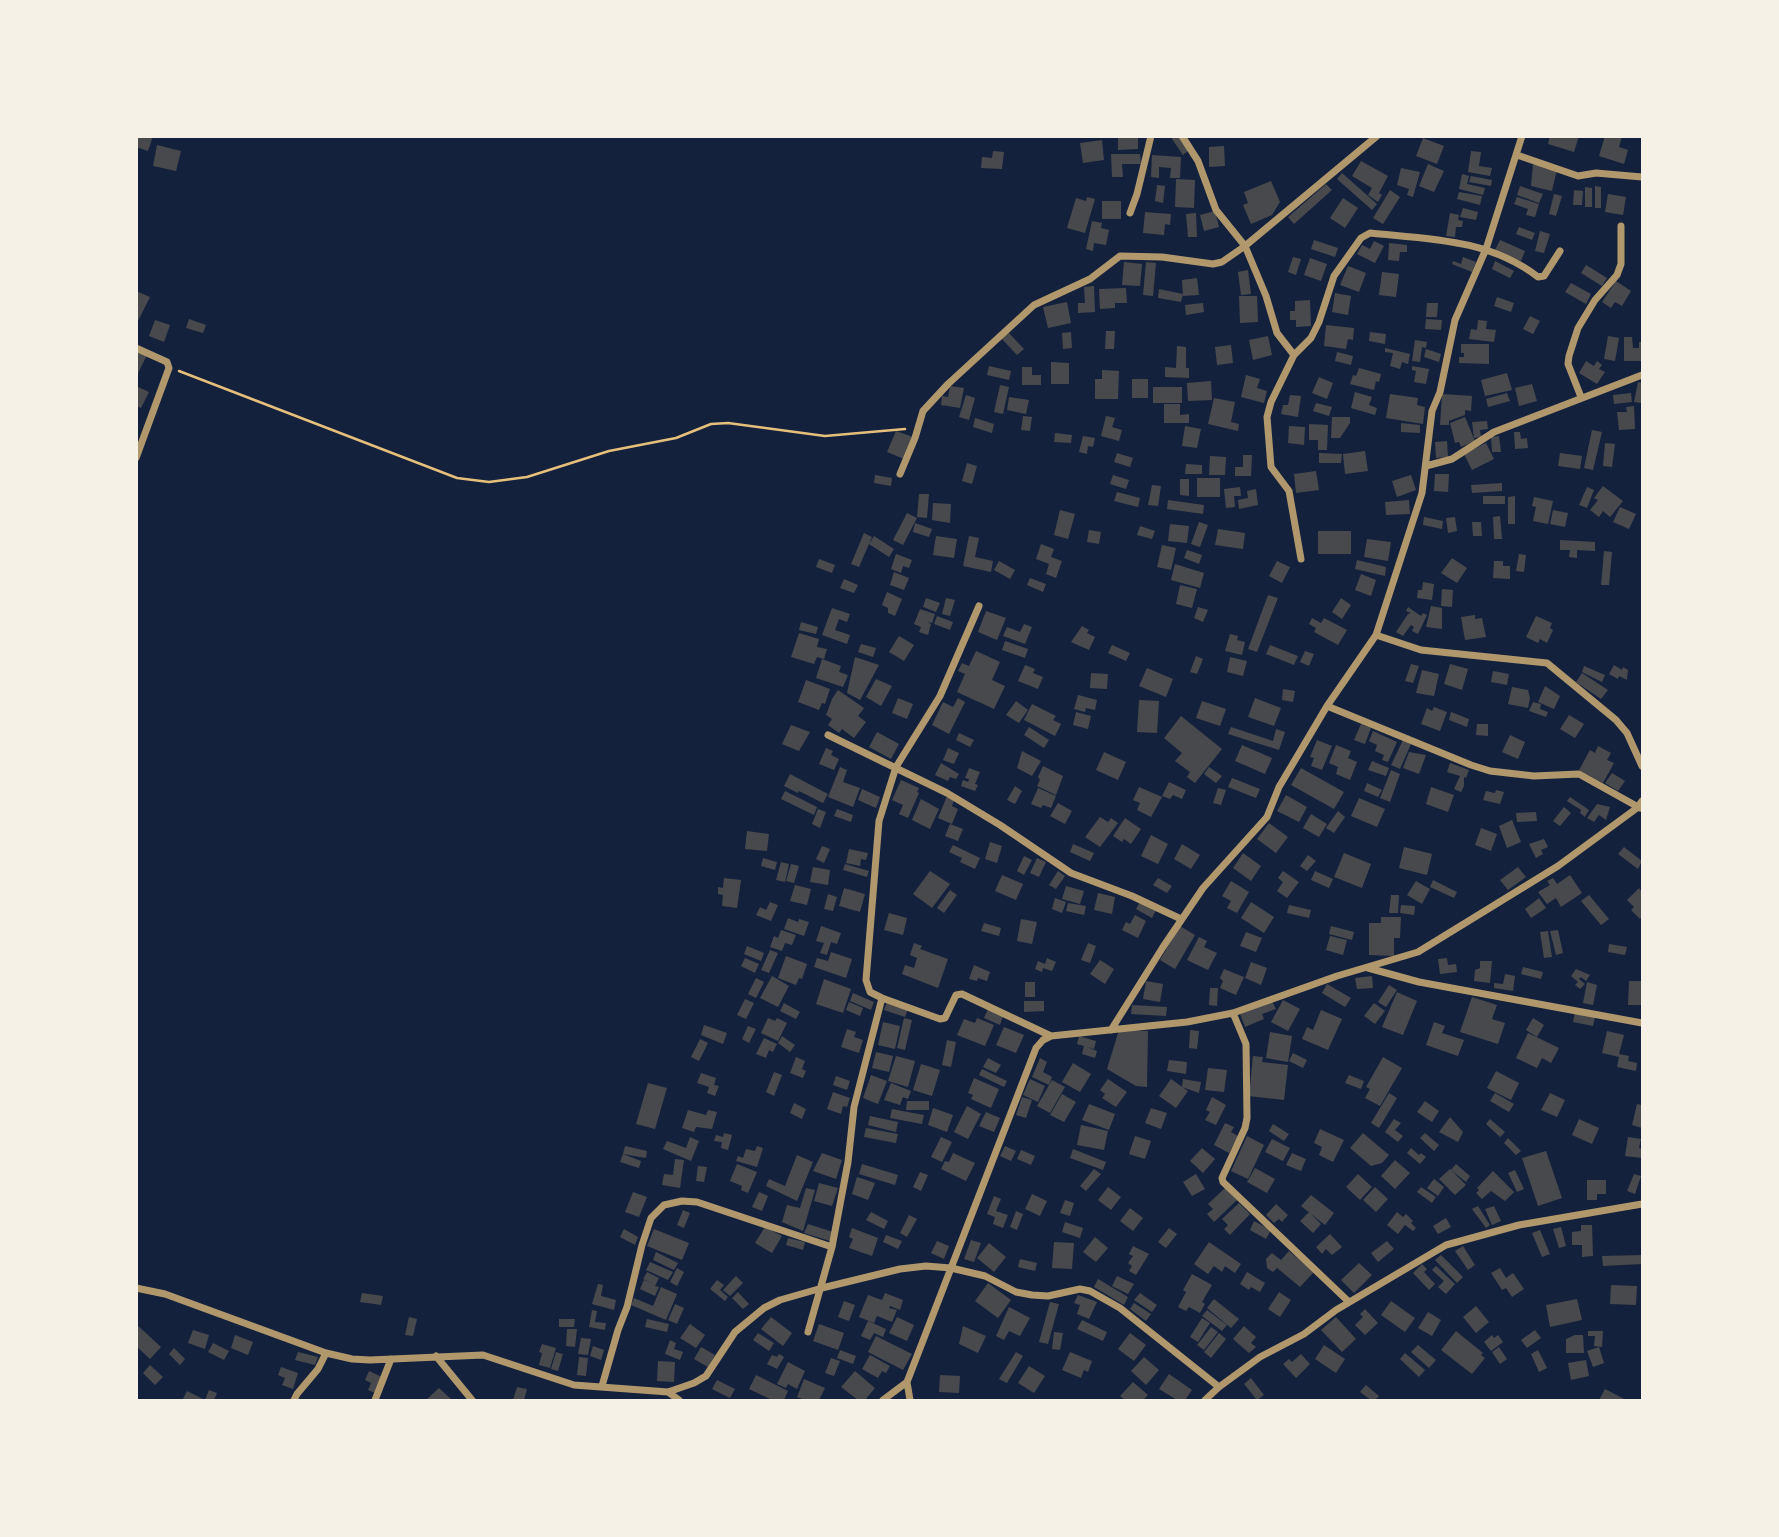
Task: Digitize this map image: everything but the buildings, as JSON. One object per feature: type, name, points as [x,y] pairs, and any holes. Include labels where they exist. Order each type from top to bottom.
[{"type":"street","points":[[1130,213],[1151,136]]},
{"type":"street","points":[[1182,136],[1198,161],[1216,210],[1245,246],[1266,296],[1277,333],[1294,355]]},
{"type":"street","points":[[1111,1030],[1203,888],[1267,817],[1279,787],[1327,706],[1376,635],[1416,513],[1426,466],[1433,411],[1440,392],[1455,320],[1486,249],[1522,136]]},
{"type":"street","points":[[900,474],[923,411],[1034,305],[1090,279],[1120,256],[1162,257],[1213,264],[1222,262],[1245,246],[1375,137]]},
{"type":"street","points":[[1517,155],[1578,176],[1596,173],[1643,177]]},
{"type":"street","points":[[1581,397],[1568,364],[1569,356],[1578,328],[1595,300],[1617,275],[1621,264],[1621,226]]},
{"type":"street","points":[[1301,559],[1289,491],[1271,467],[1267,417],[1271,402],[1294,355],[1311,338],[1319,322],[1334,276],[1365,234],[1458,241],[1517,262],[1538,276],[1544,276],[1560,251]]},
{"type":"street","points":[[136,348],[167,362],[169,368],[136,458]]},
{"type":"street","points":[[1426,466],[1452,459],[1494,432],[1643,375]]},
{"type":"street","points":[[979,606],[940,696],[896,767],[879,821],[866,980],[870,992],[940,1019],[945,1018],[956,995],[962,994],[1051,1036]]},
{"type":"street","points":[[1376,635],[1421,650],[1547,663],[1616,720],[1627,733],[1643,766]]},
{"type":"street","points":[[1327,706],[1490,771],[1534,776],[1579,774],[1640,808]]},
{"type":"street","points":[[828,735],[947,793],[1070,873],[1132,896],[1181,919]]},
{"type":"street","points":[[910,1401],[907,1382],[1036,1048],[1043,1040],[1051,1036],[1187,1022],[1233,1013],[1337,976],[1418,952],[1558,866],[1640,808],[1643,801]]},
{"type":"street","points":[[1367,968],[1419,982],[1643,1023]]},
{"type":"street","points":[[808,1332],[832,1247],[848,1162],[854,1107],[882,998]]},
{"type":"street","points":[[1233,1013],[1246,1044],[1247,1118],[1222,1178],[1223,1182],[1349,1302]]},
{"type":"street","points":[[602,1387],[651,1218],[664,1205],[682,1201],[697,1202],[832,1247]]},
{"type":"street","points":[[1205,1401],[1219,1387],[1260,1357],[1304,1334],[1349,1302],[1457,1241],[1519,1225],[1643,1204]]},
{"type":"street","points":[[136,1288],[165,1294],[326,1353],[352,1359],[483,1355],[575,1385],[668,1392],[706,1376],[735,1332],[764,1308],[780,1300],[915,1267],[951,1268],[985,1276],[1016,1292],[1032,1295],[1048,1296],[1080,1289],[1090,1291],[1120,1308],[1219,1387]]},
{"type":"street","points":[[294,1401],[318,1369],[326,1353]]},
{"type":"street","points":[[436,1356],[472,1401]]},
{"type":"street","points":[[375,1401],[391,1359]]},
{"type":"street","points":[[883,1401],[907,1382]]},
{"type":"street","points":[[668,1392],[679,1401]]},
{"type":"path","points":[[169,368],[457,478],[489,482],[539,474],[609,451],[676,438],[711,424],[728,423],[825,436],[914,429],[919,424]]}]
